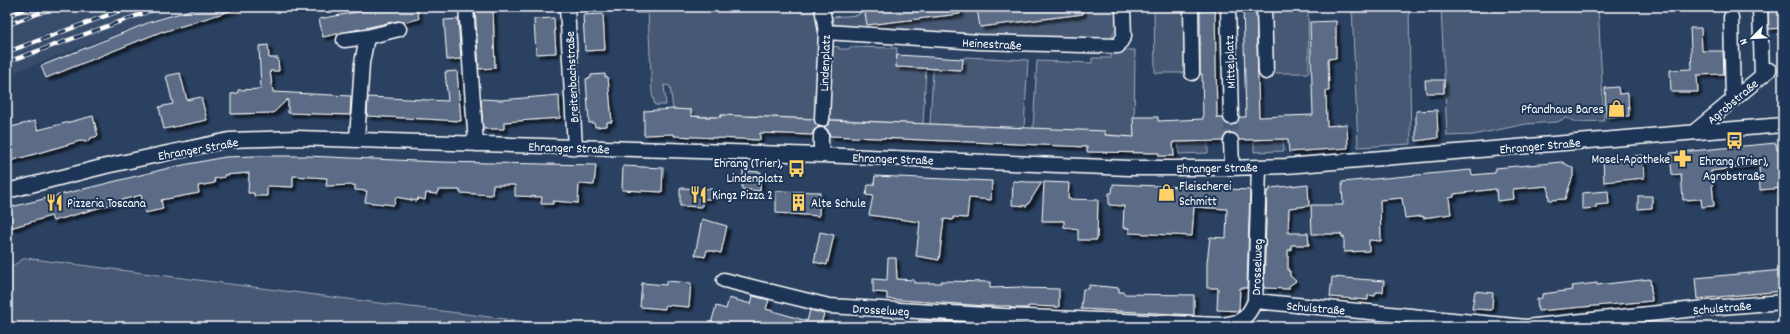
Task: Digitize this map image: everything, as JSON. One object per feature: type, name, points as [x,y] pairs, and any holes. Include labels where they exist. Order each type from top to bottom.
[{"type":"street","points":[[466,7],[476,144]]},
{"type":"street","name":"Breitenbachstraße","points":[[567,7],[575,148]]},
{"type":"street","name":"Lindenplatz","points":[[822,7],[826,32],[822,119]]},
{"type":"street","name":"Heinestraße","points":[[826,32],[986,43],[1118,46],[1124,36],[1123,7]]},
{"type":"street","points":[[1191,7],[1192,73]]},
{"type":"street","name":"Mittelplatz","points":[[1228,7],[1231,117]]},
{"type":"street","points":[[1264,7],[1266,72]]},
{"type":"street","name":"Agrobstraße","points":[[1694,132],[1765,72],[1760,7]]},
{"type":"street","points":[[1731,17],[1733,100]]},
{"type":"street","points":[[344,40],[367,37],[399,29]]},
{"type":"street","points":[[357,139],[362,63],[367,37]]},
{"type":"street","name":"Ehranger Straße","points":[[7,191],[106,166],[229,140],[297,138],[357,139],[575,148],[821,155],[1130,168],[1232,168],[1783,125]]},
{"type":"street","points":[[821,135],[821,155]]},
{"type":"street","points":[[1231,141],[1232,168]]},
{"type":"street","name":"Drosselweg","points":[[724,280],[829,306],[1220,325],[1237,323],[1251,311],[1255,301],[1259,167]]},
{"type":"street","name":"Schulstraße","points":[[1255,301],[1526,327],[1696,309],[1783,302]]},
{"type":"shaded area","points":[[7,7],[188,7],[7,75]]},
{"type":"shaded area","points":[[635,7],[800,7],[801,13],[817,11],[821,39],[818,119],[750,116],[730,118],[730,115],[721,115],[721,117],[691,116],[691,110],[673,109],[670,86],[664,85],[666,105],[655,105],[652,94],[648,13],[636,13]]},
{"type":"shaded area","points":[[859,7],[1117,7],[1118,30],[1114,31],[1111,41],[837,29],[831,17],[859,15]]},
{"type":"shaded area","points":[[1154,7],[1187,7],[1187,73],[1155,73]]},
{"type":"shaded area","points":[[1270,7],[1308,7],[1309,73],[1272,73]]},
{"type":"shaded area","points":[[1352,7],[1409,7],[1411,144],[1358,147]]},
{"type":"shaded area","points":[[1441,7],[1598,7],[1604,121],[1577,122],[1566,118],[1557,122],[1526,124],[1473,135],[1447,136]]},
{"type":"shaded area","points":[[830,46],[839,47],[839,49],[849,49],[850,47],[897,48],[896,67],[926,68],[923,124],[827,119]]},
{"type":"shaded area","points":[[1111,50],[1135,50],[1134,137],[1033,129],[1037,61],[1092,63],[1092,58],[1111,58]]},
{"type":"shaded area","points":[[965,57],[1028,60],[1024,128],[930,124],[933,69],[962,70],[963,59]]},
{"type":"shaded area","points":[[1283,139],[1284,151],[1254,152],[1254,140]]},
{"type":"shaded area","points":[[1208,141],[1208,153],[1179,154],[1178,142]]},
{"type":"shaded area","points":[[25,258],[568,327],[7,327],[7,269]]},
{"type":"building","points":[[201,7],[235,7],[236,9],[163,31],[46,78],[41,66],[150,22]]},
{"type":"building","points":[[384,7],[417,7],[419,19],[404,22],[397,21],[323,37],[319,19]]},
{"type":"building","points":[[475,7],[493,7],[495,68],[479,69]]},
{"type":"building","points":[[864,7],[960,7],[960,14],[867,25]]},
{"type":"building","points":[[1083,7],[1083,14],[980,27],[977,8]]},
{"type":"building","points":[[1200,7],[1215,7],[1217,118],[1223,118],[1227,124],[1231,125],[1236,124],[1239,117],[1246,117],[1243,7],[1256,7],[1259,117],[1313,115],[1310,22],[1336,21],[1336,58],[1328,59],[1329,91],[1326,91],[1327,126],[1347,124],[1348,148],[1289,152],[1288,139],[1239,140],[1235,134],[1230,133],[1226,134],[1223,141],[1173,142],[1174,156],[1159,156],[1159,153],[1087,152],[1087,147],[830,136],[828,130],[824,127],[829,124],[830,120],[1105,131],[1105,135],[1134,137],[1133,117],[1158,117],[1158,121],[1203,119],[1202,74],[1200,74]]},
{"type":"building","points":[[1768,7],[1783,7],[1783,28],[1769,29]]},
{"type":"building","points":[[603,14],[605,50],[585,51],[583,15]]},
{"type":"building","points":[[554,18],[556,53],[536,54],[534,19]]},
{"type":"building","points":[[458,19],[461,59],[447,60],[444,20]]},
{"type":"building","points":[[1690,28],[1701,28],[1702,51],[1723,51],[1724,74],[1697,75],[1698,92],[1671,92],[1670,70],[1692,69]]},
{"type":"building","points":[[268,45],[269,58],[278,58],[279,71],[270,71],[273,92],[351,96],[350,115],[288,113],[288,99],[273,113],[231,114],[231,94],[238,93],[238,90],[261,89],[259,46]]},
{"type":"building","points":[[897,55],[963,59],[962,70],[896,67]]},
{"type":"building","points":[[457,71],[461,121],[367,116],[368,97],[448,101],[445,72]]},
{"type":"building","points":[[180,73],[187,100],[201,97],[207,120],[164,129],[159,107],[173,104],[166,76]]},
{"type":"building","points":[[605,74],[605,77],[608,77],[612,122],[607,122],[607,126],[595,127],[594,123],[589,123],[586,79],[591,78],[591,75]]},
{"type":"building","points":[[1425,80],[1444,80],[1444,93],[1426,93]]},
{"type":"building","points":[[1618,87],[1619,94],[1628,93],[1629,116],[1606,117],[1605,88]]},
{"type":"building","points":[[559,95],[560,118],[504,122],[504,129],[483,129],[481,99],[501,100]]},
{"type":"building","points":[[673,109],[691,110],[691,116],[703,117],[721,117],[721,115],[814,119],[815,123],[819,127],[814,130],[812,135],[760,133],[760,140],[674,136],[674,134],[644,135],[644,111]]},
{"type":"building","points":[[1437,110],[1438,138],[1416,141],[1416,111]]},
{"type":"building","points":[[93,116],[98,136],[91,138],[87,142],[80,141],[7,162],[7,128],[35,121],[38,130]]},
{"type":"building","points":[[1776,143],[1777,150],[1782,149],[1783,188],[1760,190],[1759,165],[1711,171],[1714,206],[1702,207],[1701,199],[1683,200],[1681,174],[1672,175],[1670,153]]},
{"type":"building","points":[[1643,155],[1644,178],[1604,182],[1603,159]]},
{"type":"building","points":[[307,156],[439,162],[596,165],[594,185],[579,184],[578,203],[553,201],[553,204],[541,204],[542,197],[515,196],[515,185],[493,185],[492,195],[460,193],[460,190],[438,190],[438,194],[426,193],[425,200],[418,198],[417,201],[396,197],[394,205],[365,202],[367,191],[355,190],[355,185],[326,186],[327,178],[293,176],[293,187],[267,186],[267,196],[254,196],[254,193],[248,193],[249,173],[224,175],[225,177],[214,179],[215,183],[198,186],[199,193],[161,200],[163,209],[145,213],[141,195],[53,221],[51,216],[7,229],[7,208],[173,167],[225,157]]},
{"type":"building","points":[[1562,162],[1573,168],[1573,176],[1565,199],[1549,200],[1548,186],[1513,189],[1514,199],[1497,201],[1496,189],[1454,194],[1454,197],[1449,198],[1451,214],[1423,218],[1423,216],[1405,218],[1402,198],[1380,200],[1381,241],[1369,240],[1369,251],[1344,252],[1344,237],[1342,237],[1341,234],[1312,234],[1311,205],[1343,205],[1342,182],[1471,170],[1472,175],[1495,173],[1495,168]]},
{"type":"building","points":[[623,166],[663,168],[662,192],[622,190]]},
{"type":"building","points":[[743,171],[761,172],[760,191],[742,189]]},
{"type":"building","points":[[875,176],[992,181],[991,200],[969,198],[967,218],[953,217],[953,220],[944,219],[939,260],[916,256],[920,222],[869,215],[873,196],[866,195],[868,185],[874,185]]},
{"type":"building","points":[[1013,181],[1042,182],[1027,206],[1012,205]]},
{"type":"building","points":[[1044,182],[1069,183],[1068,199],[1098,200],[1097,240],[1078,240],[1078,229],[1064,227],[1064,221],[1042,221]]},
{"type":"building","points":[[1113,184],[1250,190],[1247,288],[1240,288],[1239,311],[1217,310],[1218,288],[1207,288],[1207,263],[1210,237],[1226,238],[1227,209],[1194,207],[1192,236],[1129,233],[1129,228],[1123,228],[1124,206],[1109,205],[1109,193],[1112,193]]},
{"type":"building","points":[[1308,184],[1309,206],[1289,208],[1288,233],[1308,233],[1309,245],[1291,245],[1291,250],[1288,250],[1288,271],[1290,271],[1290,276],[1296,281],[1289,286],[1289,289],[1264,288],[1267,191],[1270,191],[1270,188]]},
{"type":"building","points":[[680,188],[712,189],[711,199],[702,199],[702,207],[680,206]]},
{"type":"building","name":"Alte Schule","points":[[776,191],[820,192],[819,216],[776,213]]},
{"type":"building","points":[[1608,191],[1609,204],[1596,205],[1596,208],[1582,209],[1582,193]]},
{"type":"building","points":[[1638,196],[1652,196],[1652,208],[1638,209]]},
{"type":"building","points":[[702,219],[727,226],[721,253],[707,250],[705,257],[695,255]]},
{"type":"building","points":[[820,232],[834,235],[827,265],[814,262]]},
{"type":"building","points":[[888,258],[896,258],[897,279],[914,280],[914,283],[941,283],[941,281],[990,282],[990,288],[1023,287],[1059,289],[1059,307],[1028,306],[1028,308],[1010,308],[1010,306],[986,306],[887,299],[887,293],[873,292],[873,279],[887,280]]},
{"type":"building","points":[[1783,270],[1783,291],[1697,299],[1695,278]]},
{"type":"building","points":[[1332,277],[1384,281],[1383,292],[1376,292],[1375,296],[1368,295],[1368,300],[1330,297]]},
{"type":"building","points":[[1650,279],[1652,301],[1538,311],[1537,299],[1542,298],[1542,294],[1573,290],[1572,286],[1597,283],[1597,285]]},
{"type":"building","points":[[666,281],[691,283],[689,307],[665,305],[665,309],[640,307],[642,283],[666,285]]},
{"type":"building","points":[[1089,285],[1119,288],[1119,292],[1124,292],[1124,294],[1194,295],[1194,315],[1081,309],[1083,289],[1089,289]]},
{"type":"building","points":[[1475,291],[1493,293],[1492,310],[1472,309]]},
{"type":"building","points":[[753,296],[769,300],[766,309],[807,321],[810,310],[824,314],[820,327],[710,327],[716,306],[726,309],[729,298],[751,304]]},
{"type":"building","points":[[919,320],[985,323],[985,327],[919,327]]},
{"type":"tunnel","points":[[1231,117],[1231,141]]},
{"type":"railway","points":[[7,16],[30,7]]},
{"type":"railway","points":[[7,25],[56,7]]},
{"type":"railway","points":[[7,52],[130,7]]},
{"type":"railway","points":[[7,62],[161,7]]},
{"type":"place","name":"Pfandhaus Bares","points":[[1617,108]]},
{"type":"place","name":"Ehrang (Trier), Agrobstraße","points":[[1734,141]]},
{"type":"place","name":"Mosel-Apotheke","points":[[1683,158]]},
{"type":"place","name":"Ehrang (Trier), Lindenplatz","points":[[796,169]]},
{"type":"place","name":"Fleischerei Schmitt","points":[[1166,192]]},
{"type":"place","name":"Kingz Pizza 2","points":[[699,194]]},
{"type":"place","name":"Pizzeria Toscana","points":[[54,202]]},
{"type":"place","name":"Alte Schule","points":[[798,202]]}]
